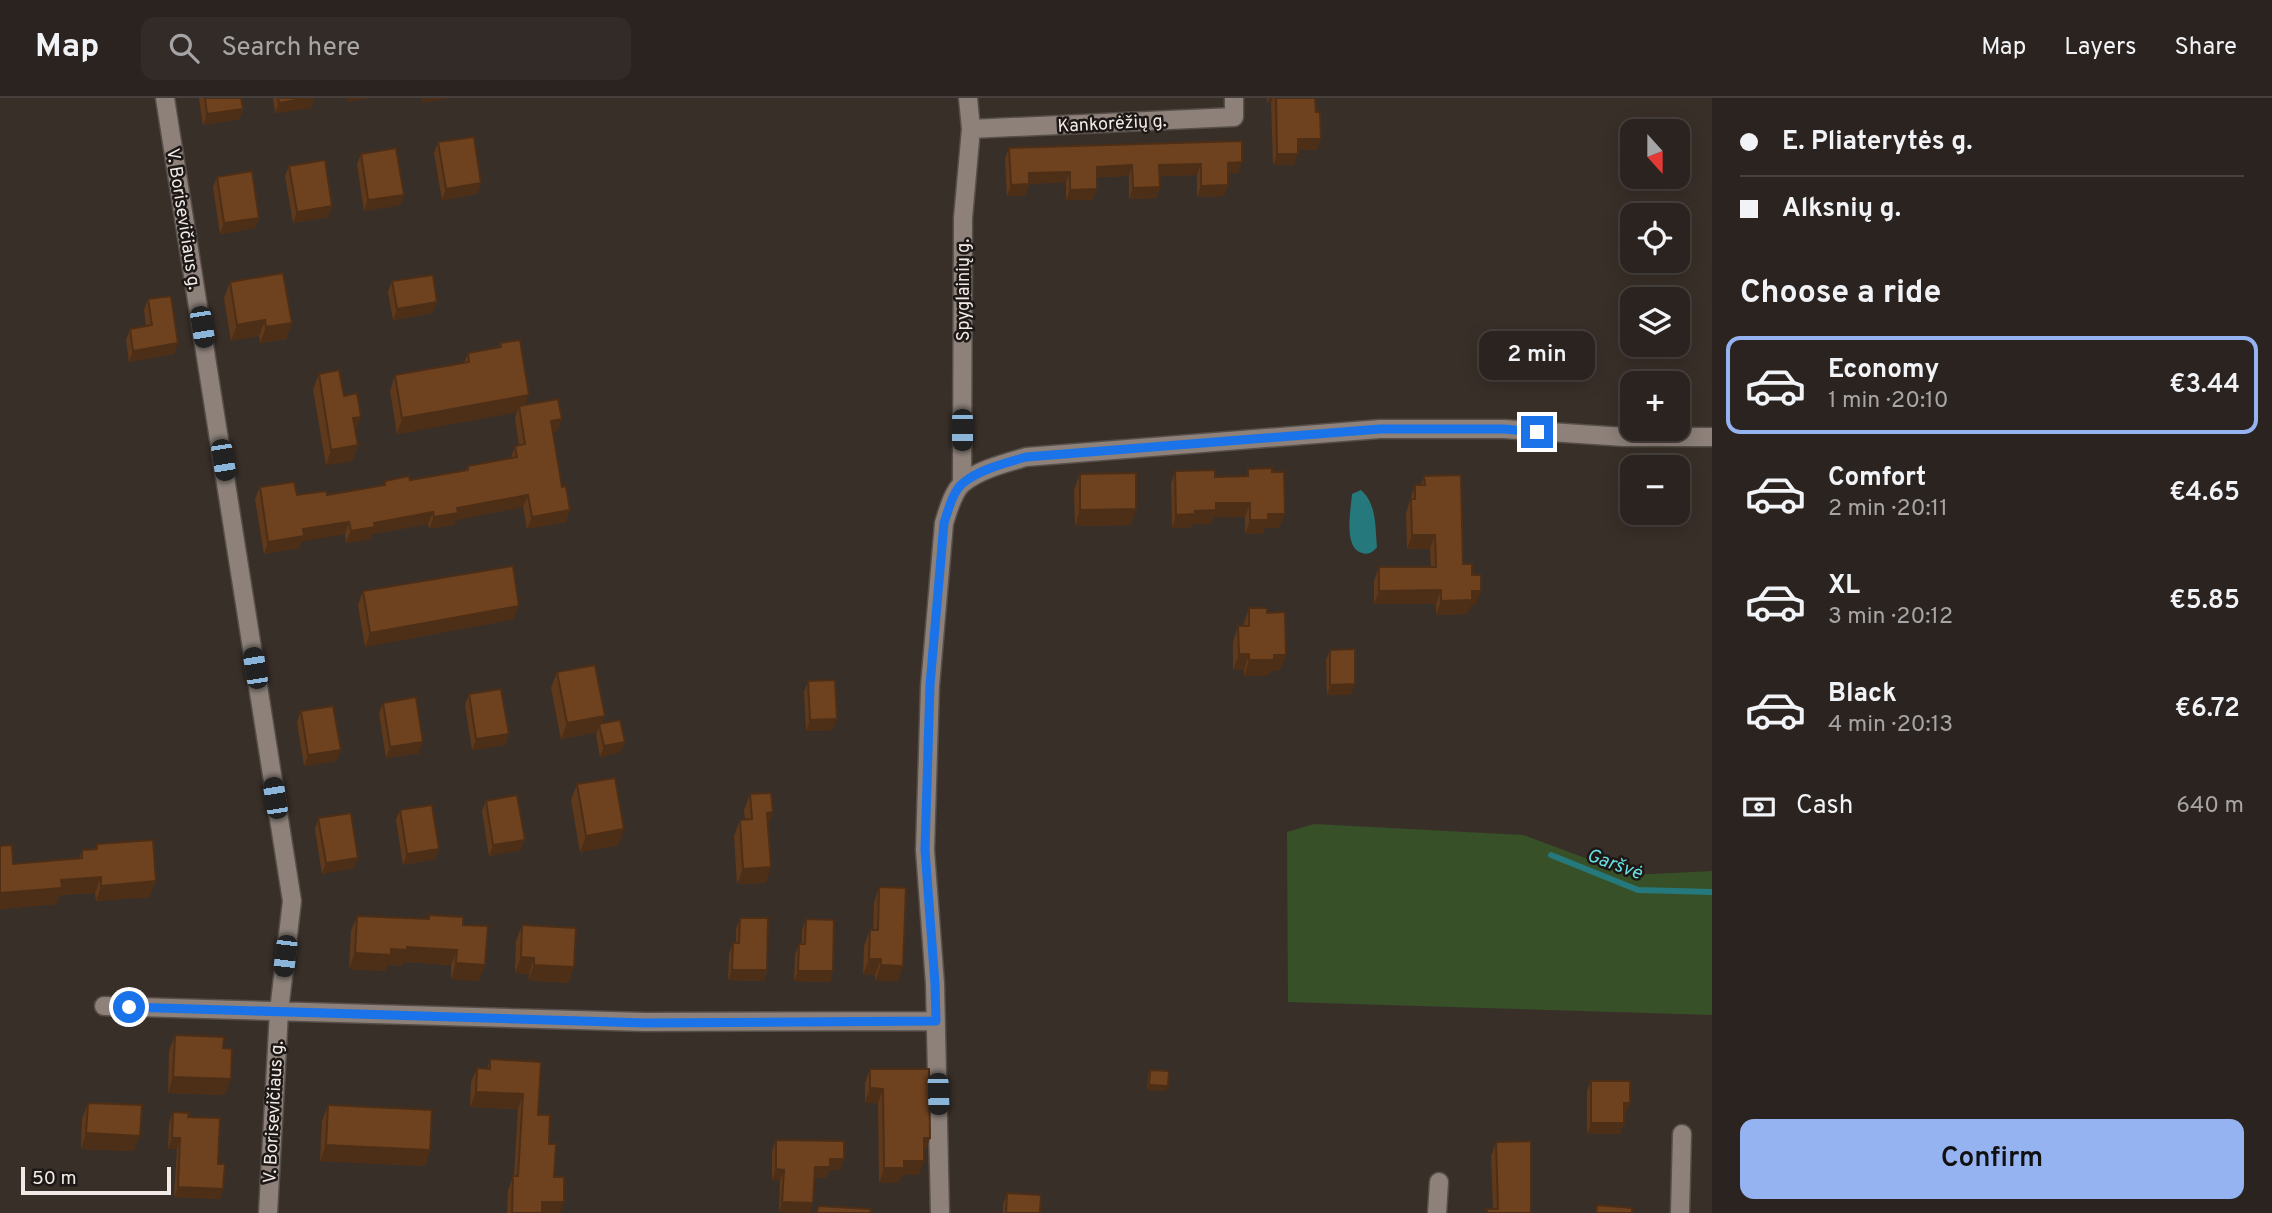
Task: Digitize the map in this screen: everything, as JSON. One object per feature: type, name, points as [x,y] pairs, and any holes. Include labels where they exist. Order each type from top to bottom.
[{"type":"street","name":"V. Borisevičiaus g.","points":[[166,98],[292,901],[279,1010],[268,1213]]},
{"type":"street","name":"Spyglainių g.","points":[[962,483],[963,218],[971,129],[968,98]]},
{"type":"street","name":"Kankorėžių g.","points":[[971,129],[1234,117],[1234,98]]},
{"type":"street","points":[[940,1213],[935,984],[925,850],[930,685],[944,523],[962,483],[993,467],[1026,457],[1380,429],[1504,429],[1624,438],[1712,437]]},
{"type":"street","points":[[104,1006],[645,1023],[936,1021]]},
{"type":"street","points":[[1680,1213],[1682,1135]]},
{"type":"street","points":[[1437,1213],[1439,1182]]},
{"type":"green space","points":[[1314,824],[1523,835],[1631,875],[1712,871],[1712,1015],[1288,1002],[1287,832]]},
{"type":"water","points":[[1361,490],[1373,509],[1375,524],[1377,547],[1367,554],[1356,550],[1350,536],[1352,494]]},
{"type":"building","points":[[205,98],[241,98],[243,109],[207,114]]},
{"type":"building","points":[[278,98],[308,98],[279,103]]},
{"type":"building","points":[[1276,98],[1315,98],[1316,112],[1320,112],[1321,139],[1298,139],[1298,154],[1277,154]]},
{"type":"building","points":[[474,137],[481,183],[446,189],[438,142]]},
{"type":"building","points":[[1242,141],[1242,162],[1228,163],[1228,185],[1201,186],[1201,164],[1159,165],[1160,187],[1133,188],[1132,165],[1097,167],[1097,189],[1070,190],[1070,172],[1029,173],[1029,184],[1011,185],[1009,148]]},
{"type":"building","points":[[396,148],[404,195],[368,200],[361,154]]},
{"type":"building","points":[[325,160],[332,206],[297,212],[289,166]]},
{"type":"building","points":[[252,171],[259,218],[224,223],[217,177]]},
{"type":"building","points":[[283,273],[292,323],[266,327],[265,320],[237,325],[230,282]]},
{"type":"building","points":[[433,275],[437,302],[397,309],[392,281]]},
{"type":"building","points":[[171,296],[178,343],[133,351],[130,329],[152,325],[148,299]]},
{"type":"building","points":[[520,340],[529,395],[402,418],[395,375],[469,362],[468,353],[501,347],[500,343]]},
{"type":"building","points":[[339,370],[344,396],[357,393],[361,417],[353,418],[358,445],[331,450],[319,374]]},
{"type":"building","points":[[558,399],[562,419],[551,421],[562,487],[566,486],[570,510],[532,517],[528,495],[457,508],[458,513],[434,517],[433,512],[374,523],[375,527],[351,531],[349,522],[303,529],[304,536],[268,542],[260,487],[294,482],[297,495],[326,491],[327,495],[385,485],[385,481],[409,476],[410,480],[468,470],[468,466],[517,457],[515,446],[525,444],[519,406]]},
{"type":"building","points":[[1272,468],[1272,472],[1284,472],[1285,514],[1268,514],[1268,520],[1250,520],[1250,503],[1216,503],[1216,510],[1176,515],[1175,471],[1215,470],[1215,477],[1248,476],[1248,469]]},
{"type":"building","points":[[1136,473],[1136,509],[1080,510],[1080,474]]},
{"type":"building","points":[[1461,475],[1463,564],[1472,564],[1472,575],[1481,575],[1481,591],[1472,591],[1472,600],[1441,601],[1441,590],[1379,591],[1379,567],[1436,567],[1435,535],[1412,535],[1411,499],[1415,499],[1415,485],[1425,485],[1424,476]]},
{"type":"building","points":[[513,566],[519,606],[370,633],[363,591]]},
{"type":"building","points":[[1249,608],[1267,608],[1267,613],[1285,612],[1286,655],[1274,655],[1274,660],[1249,660],[1249,654],[1239,654],[1238,626],[1249,626]]},
{"type":"building","points":[[1355,649],[1355,684],[1330,685],[1330,650]]},
{"type":"building","points":[[595,665],[605,716],[567,723],[557,672]]},
{"type":"building","points":[[835,680],[837,719],[810,720],[808,681]]},
{"type":"building","points":[[501,689],[509,734],[476,739],[469,694]]},
{"type":"building","points":[[416,697],[423,742],[390,747],[383,703]]},
{"type":"building","points":[[333,706],[341,750],[308,755],[301,711]]},
{"type":"building","points":[[620,720],[625,742],[604,746],[599,724]]},
{"type":"building","points":[[615,778],[624,829],[586,836],[577,784]]},
{"type":"building","points":[[771,793],[773,812],[767,813],[771,867],[743,869],[740,820],[752,819],[750,794]]},
{"type":"building","points":[[517,795],[525,840],[493,845],[486,801]]},
{"type":"building","points":[[432,805],[439,849],[407,854],[400,810]]},
{"type":"building","points":[[351,813],[358,858],[326,863],[318,818]]},
{"type":"building","points":[[153,840],[156,881],[101,886],[101,877],[61,880],[62,888],[0,893],[0,846],[12,845],[13,864],[82,858],[82,850],[97,849],[97,844]]},
{"type":"building","points":[[879,887],[906,888],[903,966],[881,965],[881,959],[869,959],[870,930],[878,930]]},
{"type":"building","points":[[429,915],[463,917],[463,925],[488,926],[485,965],[456,963],[457,950],[407,947],[407,950],[391,949],[391,955],[355,953],[357,916],[429,919]]},
{"type":"building","points":[[740,918],[768,918],[767,970],[732,970],[733,943],[739,943]]},
{"type":"building","points":[[806,919],[834,920],[833,971],[798,971],[799,944],[805,944]]},
{"type":"building","points":[[522,925],[576,928],[574,967],[534,965],[534,958],[521,957]]},
{"type":"building","points":[[175,1035],[224,1037],[223,1048],[232,1049],[231,1079],[173,1077]]},
{"type":"building","points":[[490,1059],[541,1062],[538,1115],[550,1115],[549,1144],[556,1144],[554,1177],[564,1177],[564,1202],[542,1202],[542,1213],[512,1213],[513,1176],[518,1176],[523,1094],[476,1092],[477,1068],[490,1069]]},
{"type":"building","points":[[870,1069],[929,1069],[930,1138],[924,1138],[924,1161],[904,1161],[904,1168],[884,1168],[883,1089],[870,1088]]},
{"type":"building","points":[[1150,1070],[1169,1071],[1168,1086],[1149,1085]]},
{"type":"building","points":[[1591,1081],[1630,1081],[1630,1103],[1624,1103],[1624,1123],[1591,1123]]},
{"type":"building","points":[[88,1103],[142,1105],[140,1136],[86,1133]]},
{"type":"building","points":[[328,1105],[432,1110],[430,1150],[326,1145]]},
{"type":"building","points":[[173,1112],[189,1113],[188,1117],[220,1118],[218,1164],[225,1164],[223,1189],[178,1187],[180,1138],[172,1138]]},
{"type":"building","points":[[776,1140],[844,1141],[844,1159],[830,1159],[830,1167],[815,1167],[813,1203],[782,1202],[784,1170],[776,1169]]},
{"type":"building","points":[[1531,1141],[1531,1213],[1487,1213],[1487,1209],[1498,1209],[1496,1142]]},
{"type":"building","points":[[1007,1193],[1041,1195],[1040,1213],[1006,1213]]},
{"type":"building","points":[[1597,1205],[1632,1208],[1632,1213],[1596,1213]]},
{"type":"building","points":[[818,1206],[871,1209],[870,1213],[817,1213]]},
{"type":"waterway","name":"Garšvė","points":[[1551,855],[1638,890],[1712,892]]},
{"type":"route","points":[[129,1007],[645,1023],[936,1021],[925,850],[930,685],[944,523],[962,483],[993,467],[1026,457],[1380,429],[1504,429],[1537,432]]}]
